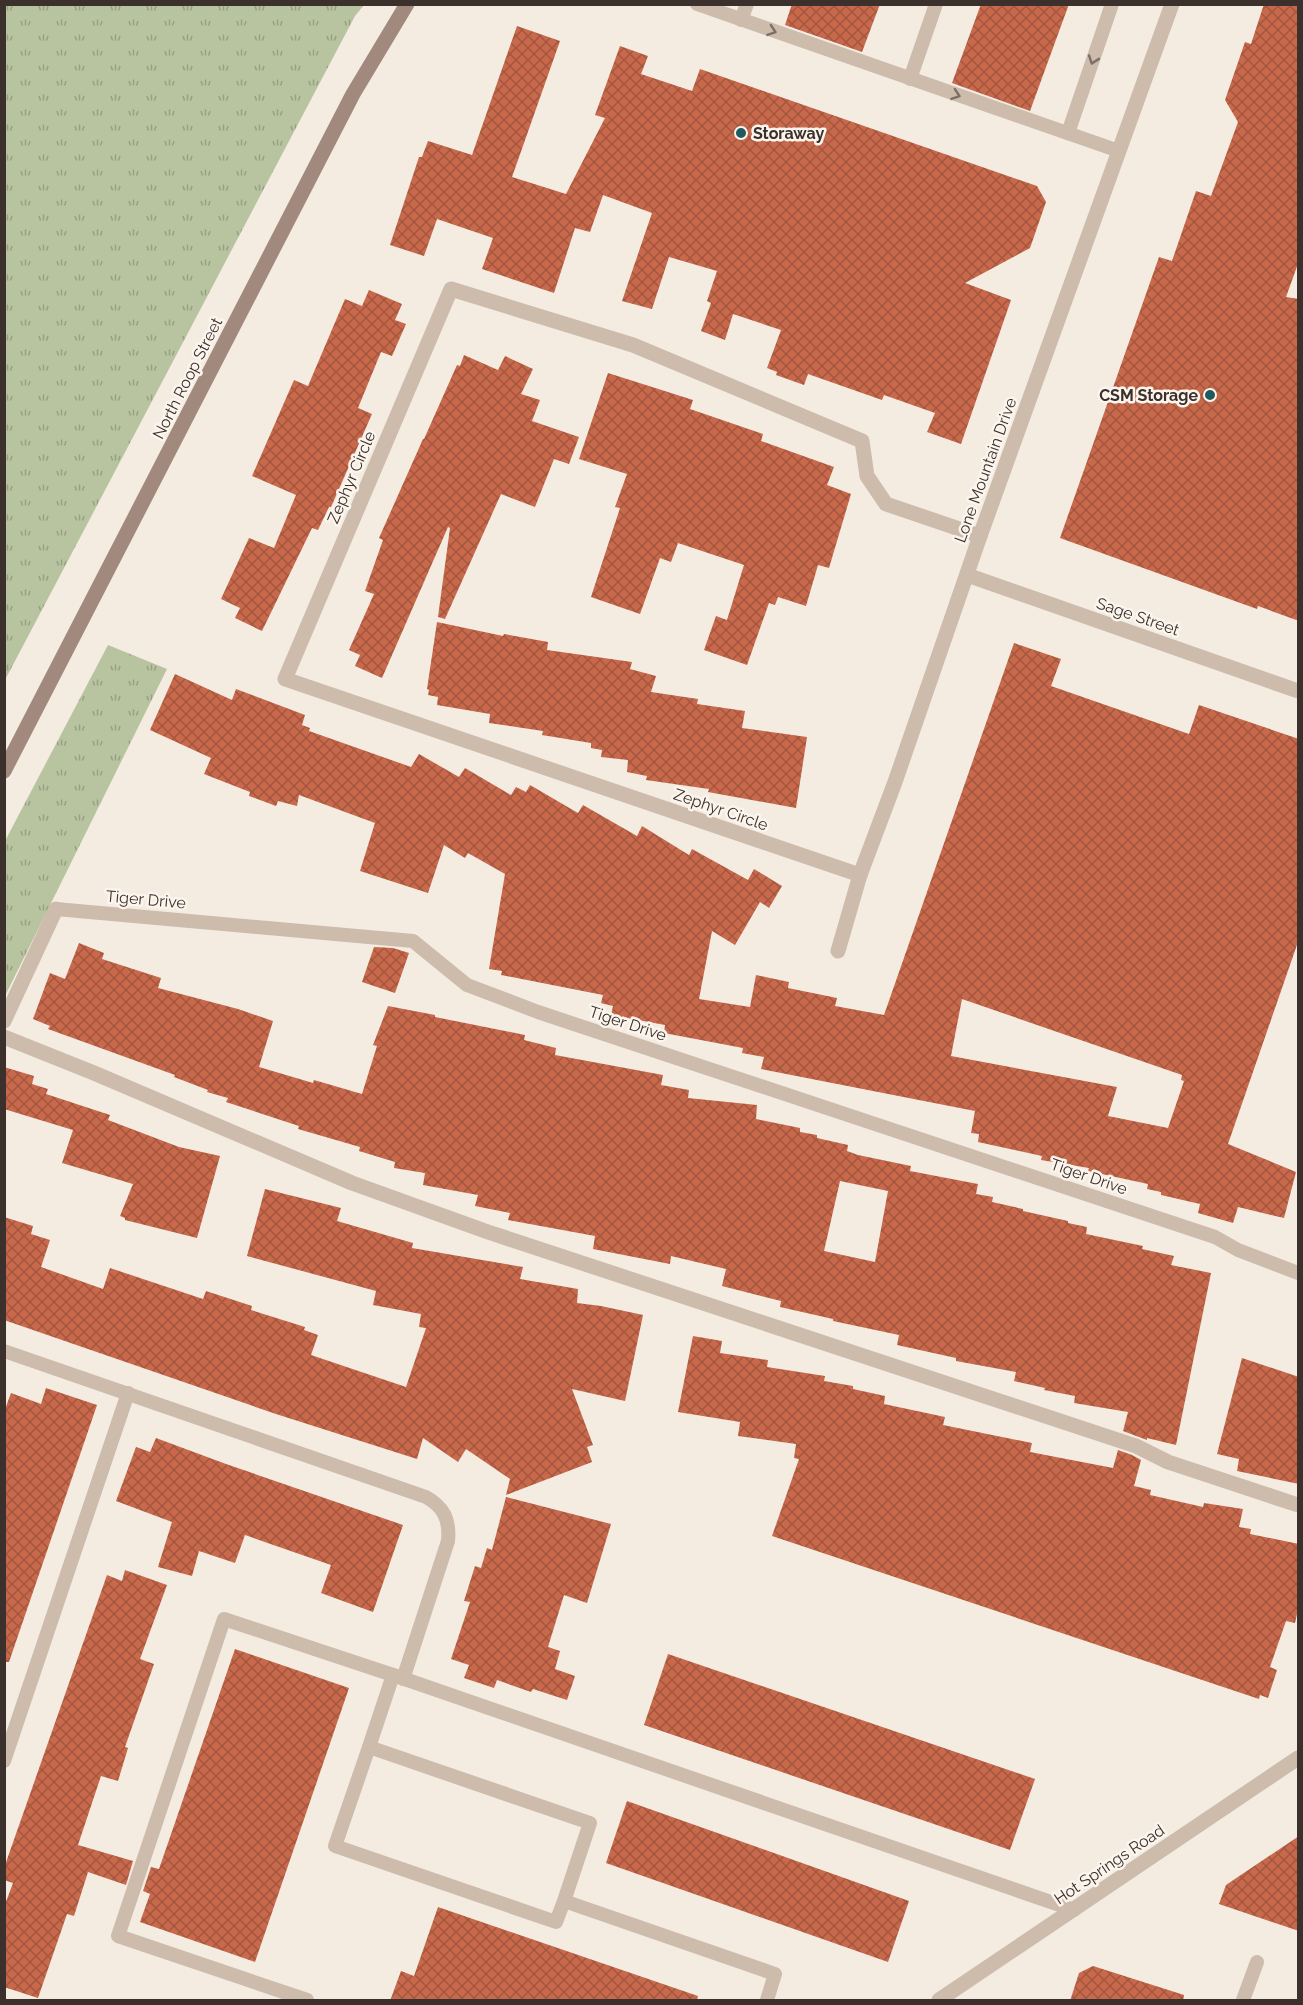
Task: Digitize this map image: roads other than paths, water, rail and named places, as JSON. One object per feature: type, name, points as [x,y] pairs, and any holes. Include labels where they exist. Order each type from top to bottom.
[{"type":"main road","name":"North Roop Street","points":[[4,771],[353,94],[407,4]]},
{"type":"street","name":"Lone Mountain Drive","points":[[838,951],[860,875],[1172,4]]},
{"type":"street","name":"Zephyr Circle","points":[[860,875],[285,679],[451,289],[633,345],[862,441],[867,476],[886,504],[980,536]]},
{"type":"street","name":"Sage Street","points":[[967,575],[1299,691]]},
{"type":"street","name":"Tiger Drive","points":[[4,1021],[56,909]]},
{"type":"street","points":[[4,1038],[94,1073],[373,1191],[488,1232],[1136,1446],[1168,1462],[1299,1505]]},
{"type":"street","name":"Hot Springs Road","points":[[939,2001],[1299,1758]]},
{"type":"lane","points":[[697,4],[1119,151]]},
{"type":"lane","points":[[741,20],[747,4]]},
{"type":"lane","points":[[910,79],[936,4]]},
{"type":"lane","points":[[1068,133],[1112,4]]},
{"type":"lane","name":"Tiger Drive","points":[[56,909],[413,941],[467,986],[1215,1237],[1238,1250],[1299,1273]]},
{"type":"lane","points":[[4,1351],[426,1497],[437,1504],[445,1514],[449,1528],[448,1541],[398,1677],[369,1747],[335,1846],[556,1922],[590,1823],[369,1747]]},
{"type":"lane","points":[[4,1761],[128,1393]]},
{"type":"lane","points":[[307,2001],[118,1936],[224,1619],[1074,1910]]},
{"type":"lane","points":[[564,1901],[776,1974],[767,2001]]},
{"type":"lane","points":[[1243,2001],[1257,1962]]},
{"type":"place","name":"Storaway","points":[[741,133]]},
{"type":"place","name":"CSM Storage","points":[[1210,395]]}]
